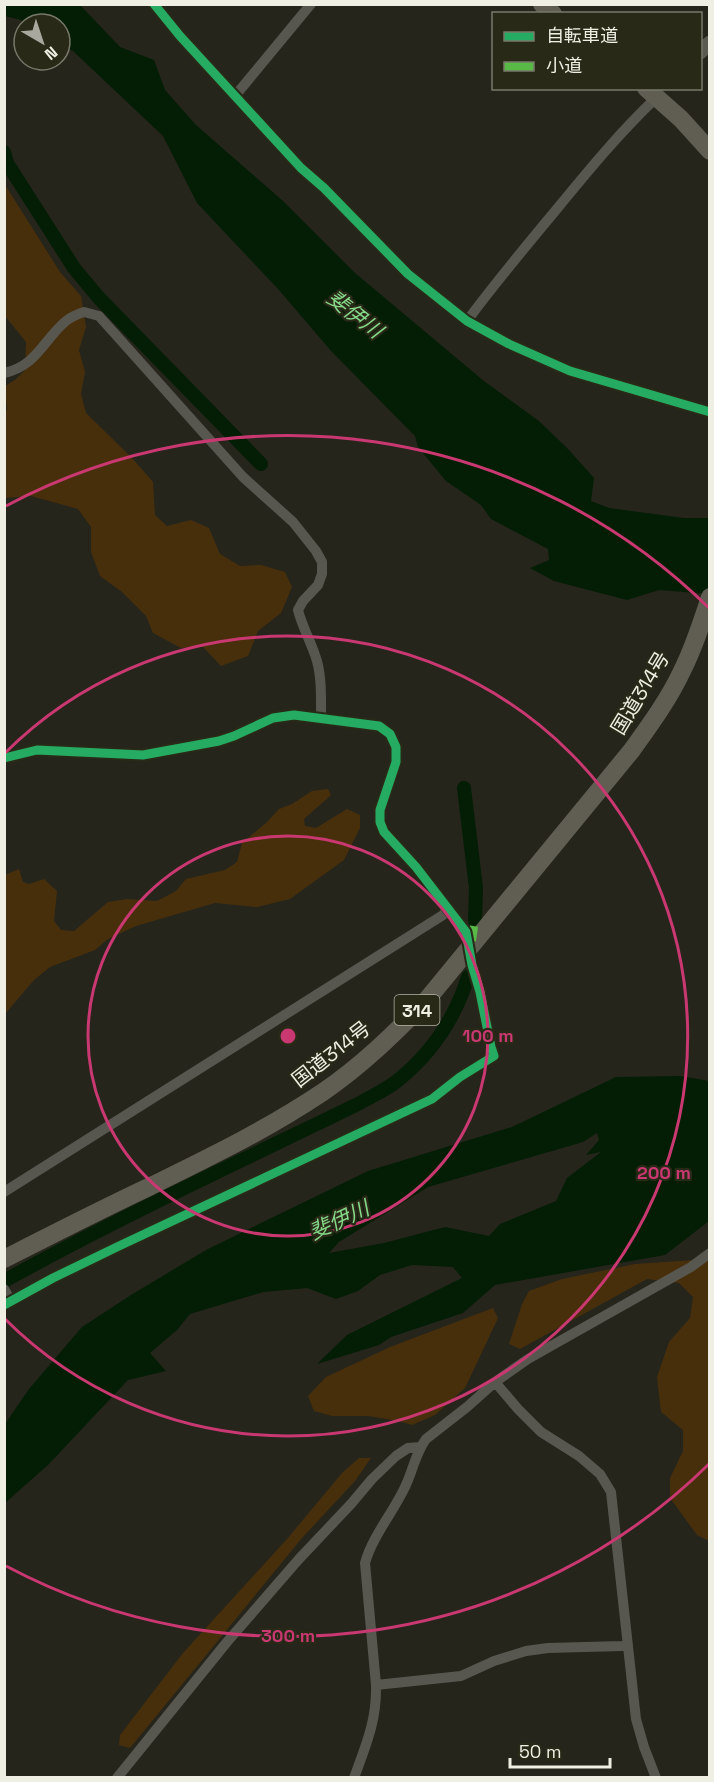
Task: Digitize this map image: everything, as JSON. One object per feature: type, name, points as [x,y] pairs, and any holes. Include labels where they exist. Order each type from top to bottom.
[{"type":"highway","points":[[656,91],[710,152]]},
{"type":"highway","name":"国道314号","points":[[4,1259],[277,1122],[358,1066],[387,1040],[425,1002],[632,750],[658,714],[682,671],[710,597]]},
{"type":"street","points":[[154,4],[180,36],[301,168],[324,188],[408,274],[467,321],[509,344],[570,371],[710,412]]},
{"type":"street","points":[[235,96],[311,4]]},
{"type":"street","points":[[467,321],[591,166],[656,91]]},
{"type":"street","points":[[4,373],[16,370],[34,358],[67,320],[84,312],[99,316],[243,477],[293,522],[322,562],[322,574],[318,585],[298,610],[300,621],[319,669],[321,717]]},
{"type":"street","points":[[4,758],[37,750],[143,755],[219,741],[273,717],[294,714],[379,726],[390,734],[396,747],[396,762],[380,810],[380,822],[384,832],[416,867],[466,932],[494,1056],[460,1077],[432,1099],[167,1223],[8,1303],[4,1289]]},
{"type":"street","points":[[4,1192],[448,909]]},
{"type":"street","points":[[354,1778],[373,1723],[376,1706],[365,1563],[370,1548],[406,1486],[420,1447],[426,1439],[495,1382],[528,1359],[691,1267],[710,1253]]},
{"type":"street","points":[[495,1382],[541,1432],[579,1456],[600,1474],[611,1492],[636,1719],[656,1778]]},
{"type":"street","points":[[117,1778],[227,1642],[299,1558],[396,1456],[408,1448],[420,1447]]},
{"type":"street","points":[[376,1685],[461,1676],[494,1661],[526,1651],[628,1644]]},
{"type":"shaded area","points":[[4,183],[60,272],[81,296],[86,327],[79,350],[85,372],[81,394],[86,413],[153,482],[155,515],[167,526],[191,520],[209,528],[220,554],[240,566],[261,565],[285,572],[292,587],[281,613],[258,631],[248,656],[221,666],[203,647],[181,648],[153,633],[146,616],[122,592],[100,576],[91,552],[91,527],[78,509],[31,496],[5,498],[4,413],[7,409],[5,386],[25,370],[26,342],[5,316]]},
{"type":"shaded area","points":[[328,789],[331,795],[304,819],[305,826],[316,828],[347,809],[360,815],[360,828],[344,860],[290,899],[257,907],[215,903],[136,926],[108,939],[95,950],[50,967],[34,980],[5,1014],[5,875],[19,869],[23,882],[29,884],[44,879],[57,891],[54,921],[61,930],[74,931],[108,902],[127,899],[157,901],[176,891],[186,879],[225,870],[237,862],[242,843],[279,809],[292,804],[312,791]]},
{"type":"shaded area","points":[[709,1259],[709,1541],[697,1535],[670,1498],[670,1478],[683,1451],[683,1430],[661,1412],[657,1377],[669,1342],[690,1318],[693,1297],[679,1283],[647,1279],[520,1349],[509,1344],[522,1304],[529,1291],[562,1279],[635,1264]]},
{"type":"shaded area","points":[[493,1308],[498,1318],[465,1388],[435,1415],[412,1425],[368,1416],[332,1416],[314,1411],[308,1396],[326,1377],[390,1347]]},
{"type":"shaded area","points":[[359,1458],[371,1458],[355,1481],[302,1538],[130,1748],[119,1745],[120,1735],[183,1653],[287,1539],[342,1473]]},
{"type":"water","name":"斐伊川","points":[[4,5],[80,5],[120,47],[154,60],[165,90],[196,125],[283,201],[355,273],[484,381],[539,421],[568,449],[594,478],[591,501],[609,508],[684,518],[709,518],[709,594],[659,590],[627,600],[554,581],[530,568],[549,560],[548,549],[491,519],[481,505],[446,481],[418,447],[415,436],[332,352],[279,290],[197,203],[163,136],[72,50],[72,12],[12,12],[12,18],[5,16]]},
{"type":"water","name":"斐伊川","points":[[680,1076],[709,1081],[709,1221],[665,1255],[495,1285],[463,1313],[391,1337],[379,1345],[317,1364],[347,1335],[462,1278],[453,1267],[412,1265],[380,1275],[358,1291],[336,1299],[307,1288],[264,1292],[190,1314],[177,1330],[150,1353],[166,1371],[128,1380],[48,1465],[5,1503],[5,1424],[29,1389],[82,1327],[206,1250],[368,1171],[512,1127],[616,1077]],"holes":[[[597,1133],[599,1140],[586,1155],[601,1152],[567,1178],[556,1201],[500,1224],[489,1236],[445,1227],[384,1243],[329,1253],[339,1242],[428,1187],[583,1142]]]},
{"type":"waterway","points":[[4,152],[7,163],[74,268],[99,298],[261,464]]},
{"type":"waterway","points":[[464,788],[476,888],[475,920]]},
{"type":"waterway","points":[[4,1281],[136,1212],[360,1103],[388,1087],[421,1059],[431,1047],[449,1021],[468,977]]},
{"type":"marked path","points":[[472,941],[475,920]]},
{"type":"cycle path","points":[[154,4],[180,36],[301,168],[324,188],[408,274],[467,321],[509,344],[570,371],[710,412]]},
{"type":"cycle path","points":[[4,758],[37,750],[143,755],[219,741],[273,718],[294,715],[379,726],[390,734],[396,747],[396,762],[380,810],[380,822],[384,832],[416,867],[466,932],[494,1056],[460,1077],[432,1099],[119,1246],[4,1305]]}]
